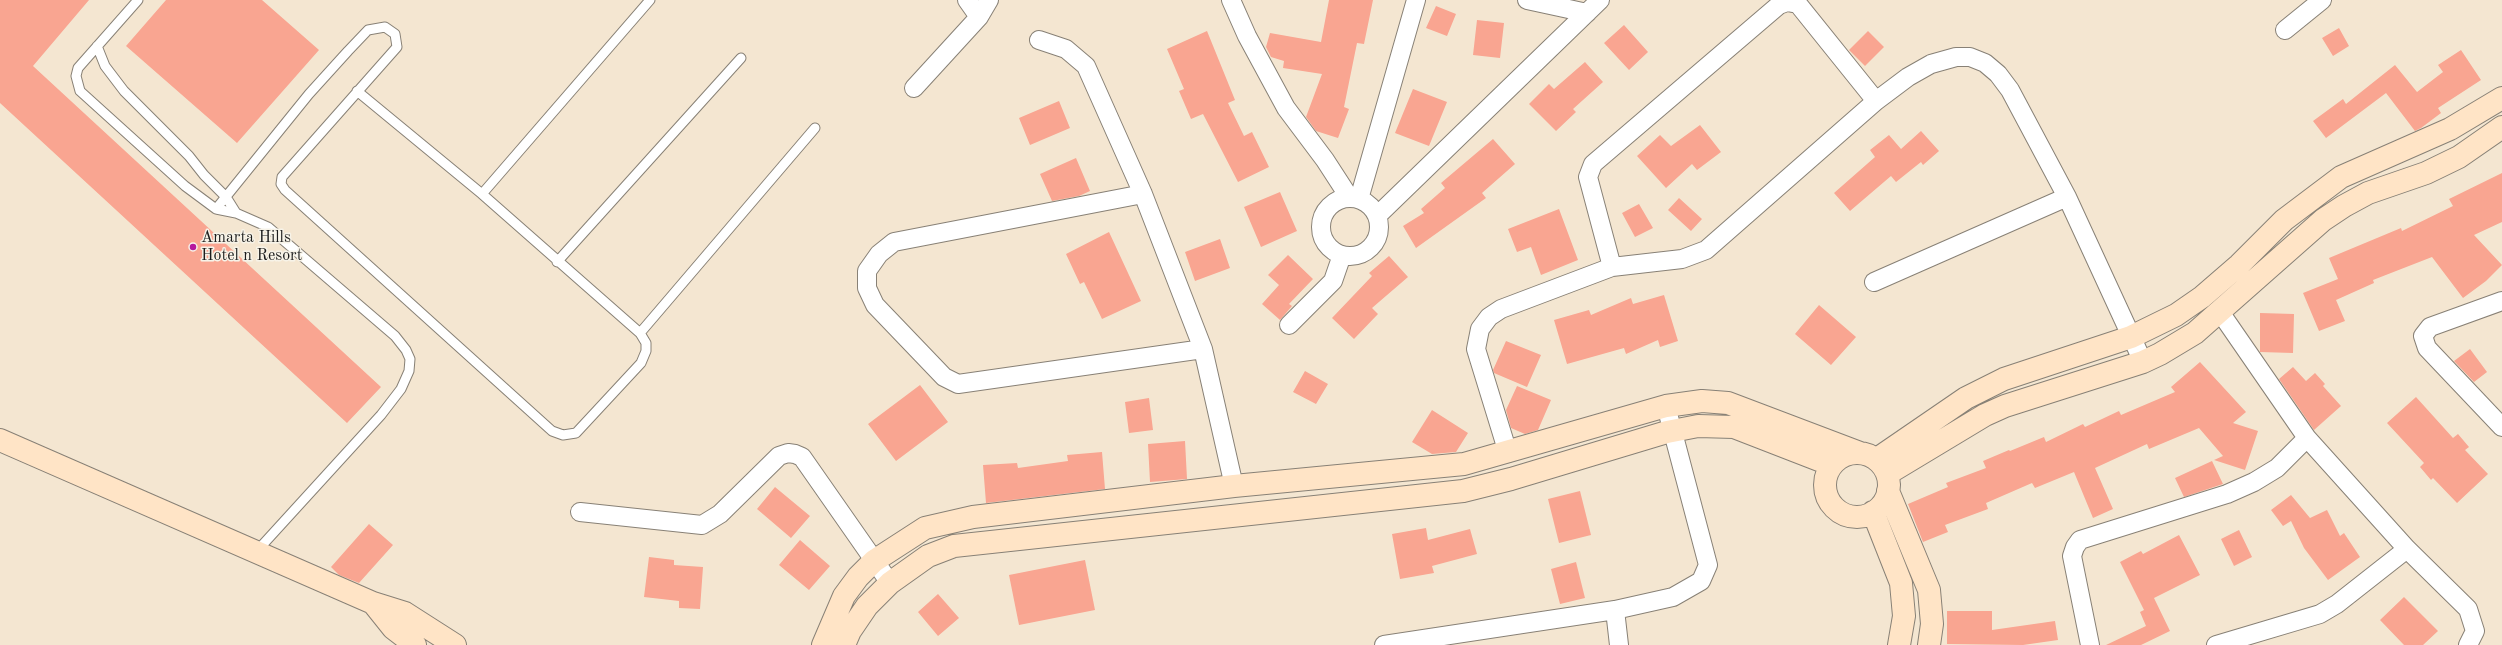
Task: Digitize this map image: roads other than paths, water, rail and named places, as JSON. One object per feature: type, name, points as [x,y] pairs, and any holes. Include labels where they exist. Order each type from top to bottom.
[{"type":"street","points":[[967,0],[979,17]]},
{"type":"street","points":[[914,88],[979,17],[989,0]]},
{"type":"street","points":[[1231,0],[1247,36],[1286,108],[1354,198],[1366,203],[1377,216],[1378,234],[1368,249],[1351,256],[1342,255],[1327,245],[1322,237],[1321,219],[1332,204],[1354,198]]},
{"type":"street","points":[[1354,198],[1416,0]]},
{"type":"street","points":[[1527,0],[1587,12]]},
{"type":"street","points":[[1377,216],[1600,0]]},
{"type":"street","points":[[2285,30],[2322,0]]},
{"type":"street","points":[[1612,267],[1588,177],[1592,164],[1779,5],[1787,2],[1798,4],[1876,101]]},
{"type":"street","points":[[1038,40],[1066,49],[1086,66],[1143,194],[1203,349],[1234,486]]},
{"type":"street","points":[[1508,453],[1476,349],[1480,329],[1489,317],[1501,309],[1612,267],[1682,260],[1706,250],[1876,101],[1908,77],[1931,64],[1956,57],[1970,57],[1984,63],[1998,74],[2010,90],[2067,197],[2143,362]]},
{"type":"street","points":[[1878,469],[1972,394],[2004,379],[2131,337],[2176,315],[2202,297],[2239,265],[2284,220],[2341,178],[2450,129],[2502,98]]},
{"type":"street","points":[[1878,469],[2005,406],[2143,362],[2184,339],[2220,312],[2323,220],[2344,206],[2368,193],[2426,173],[2459,157],[2502,128]]},
{"type":"street","points":[[1143,194],[894,242],[879,254],[867,270],[867,288],[875,305],[944,377],[958,384],[1203,349]]},
{"type":"street","points":[[1874,282],[2067,197]]},
{"type":"street","points":[[1289,325],[1332,281],[1342,255]]},
{"type":"street","points":[[2502,301],[2430,327],[2423,336],[2427,348],[2502,426]]},
{"type":"street","points":[[2220,312],[2307,438],[2407,549],[2468,609],[2475,631],[2468,645]]},
{"type":"street","points":[[823,645],[844,596],[858,577],[874,561],[925,528],[973,517],[1234,486],[1437,468],[1508,453],[1666,406],[1702,401],[1728,403],[1878,469]]},
{"type":"street","points":[[1384,645],[1615,610],[1683,593],[1701,581],[1706,574],[1708,565],[1666,406]]},
{"type":"street","points":[[844,645],[850,631],[867,606],[890,583],[928,556],[954,546],[1463,491],[1511,479],[1672,430],[1698,426],[1718,425],[1734,427],[1832,465]]},
{"type":"street","points":[[2090,645],[2072,556],[2075,547],[2080,540],[2227,494],[2254,482],[2277,468],[2307,438]]},
{"type":"street","points":[[0,440],[255,553],[373,603],[409,632],[455,645]]},
{"type":"street","points":[[580,512],[702,525],[720,514],[779,456],[788,453],[795,454],[802,457],[890,583]]},
{"type":"street","points":[[1878,469],[1886,500],[1873,512],[1856,516],[1840,511],[1833,506],[1826,490],[1828,473],[1832,465],[1849,454],[1878,469],[1929,590],[1932,624],[1929,645]]},
{"type":"street","points":[[1114,500],[1116,528]]},
{"type":"street","points":[[1873,512],[1901,583],[1904,616],[1899,645]]},
{"type":"street","points":[[2216,645],[2320,614],[2337,604],[2407,549]]},
{"type":"street","points":[[1615,610],[1619,645]]},
{"type":"lane","points":[[138,0],[78,68],[76,76],[80,91],[185,186],[216,209],[236,213],[268,227],[395,336],[406,350],[410,359],[409,371],[400,389],[381,414],[255,553]]},
{"type":"lane","points":[[482,194],[650,0]]},
{"type":"lane","points":[[216,209],[309,94],[348,51],[368,30],[385,27],[395,34],[397,47],[357,91],[282,177],[281,184],[284,190],[552,431],[562,435],[576,433],[641,363],[646,351],[646,343],[640,333],[557,262],[482,194],[357,91]]},
{"type":"lane","points":[[96,46],[105,66],[124,91],[226,197],[236,213]]},
{"type":"lane","points":[[557,262],[740,58]]},
{"type":"lane","points":[[640,333],[815,128]]},
{"type":"place","name":"Amarta Hills Hotel n Resort","points":[[193,247]]}]
